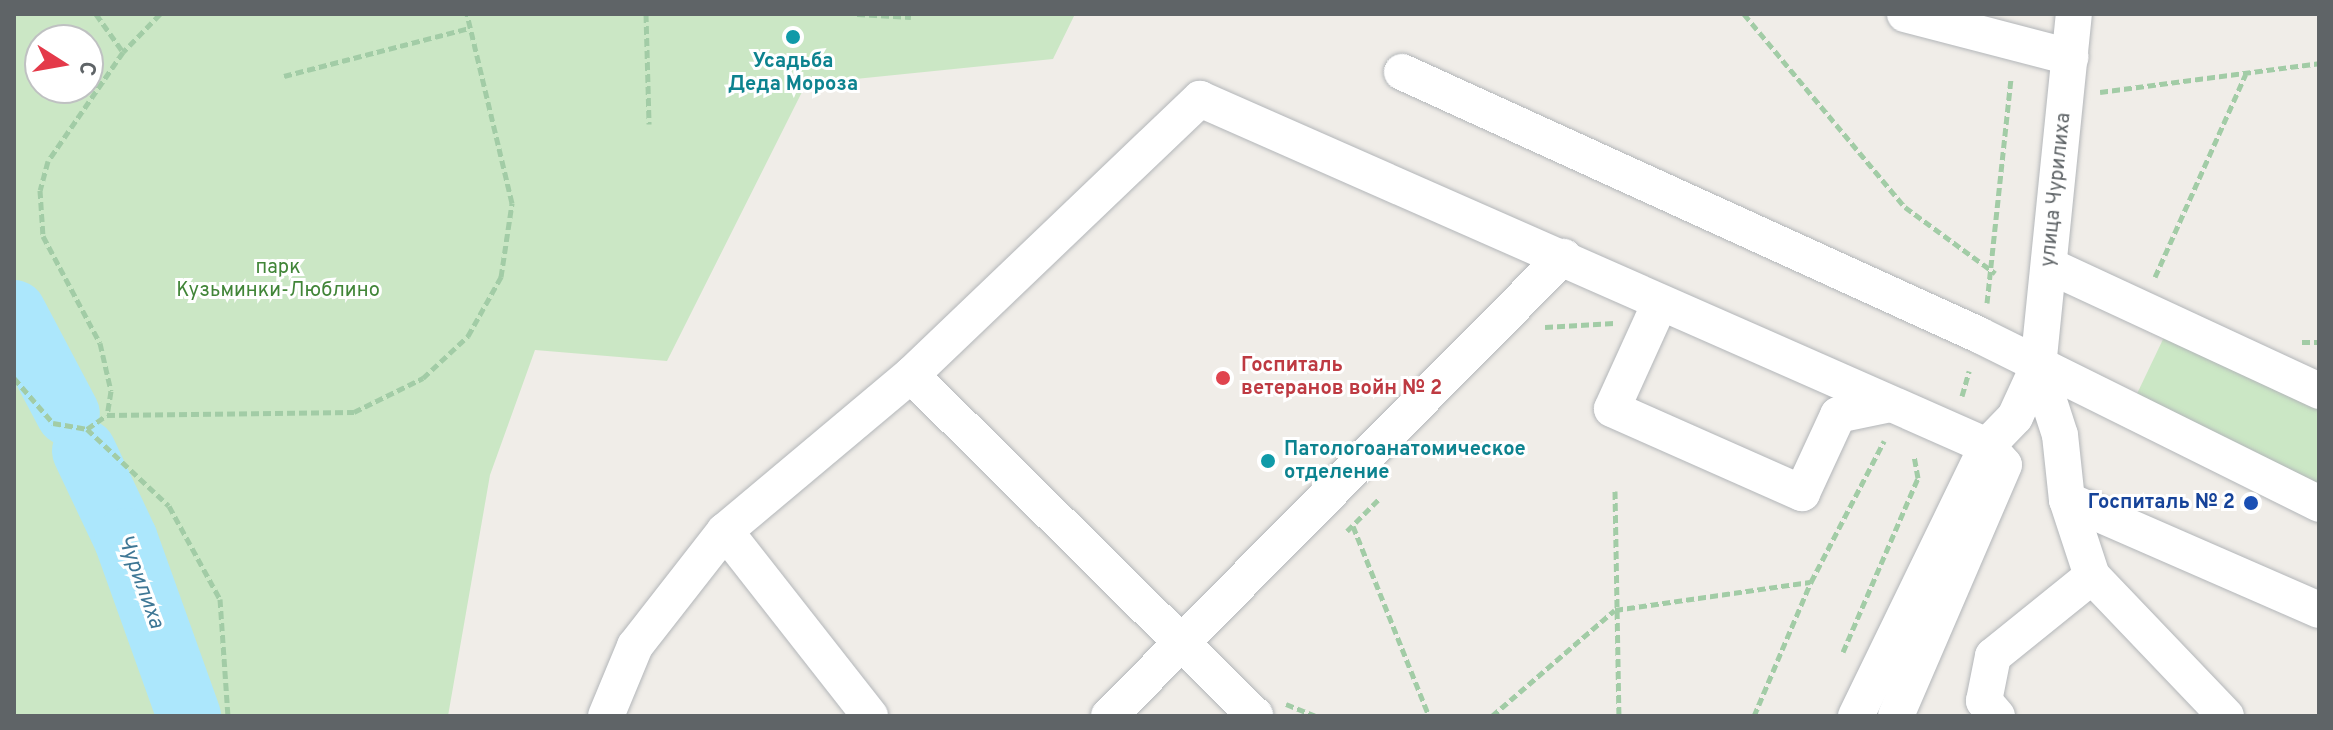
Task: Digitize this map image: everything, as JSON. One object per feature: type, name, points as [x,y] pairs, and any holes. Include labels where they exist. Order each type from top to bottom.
[{"type":"street","points":[[1905,14],[2070,57]]},
{"type":"street","name":"улица Чурилиха","points":[[2038,367],[2074,14]]},
{"type":"street","points":[[1402,72],[1979,335],[2319,504]]},
{"type":"street","points":[[606,716],[635,646],[725,531],[911,375],[1200,99],[1563,257],[1654,316],[1888,420]]},
{"type":"street","points":[[1109,716],[1187,642],[1563,257]]},
{"type":"street","points":[[2050,266],[2319,391]]},
{"type":"street","points":[[1654,316],[1612,409],[1802,493],[1838,415],[1940,426],[1987,446],[2004,465],[1896,716]]},
{"type":"street","points":[[1856,716],[1987,446],[2015,417],[2038,367]]},
{"type":"street","points":[[2038,367],[2060,435],[2067,500],[2092,576],[2226,716]]},
{"type":"street","points":[[911,375],[1187,642],[1255,716]]},
{"type":"street","points":[[2067,500],[2319,610]]},
{"type":"street","points":[[725,531],[870,716]]},
{"type":"street","points":[[1997,716],[1984,701],[1993,656],[2092,576]]},
{"type":"path","points":[[96,14],[123,52]]},
{"type":"path","points":[[107,415],[111,391],[100,343],[43,236],[40,190],[48,161],[123,52],[160,14]]},
{"type":"path","points":[[87,429],[107,415],[354,412],[423,378],[468,336],[501,277],[512,203],[467,14]]},
{"type":"path","points":[[646,14],[649,124]]},
{"type":"path","points":[[857,14],[911,17]]},
{"type":"path","points":[[1744,14],[1905,207],[1995,273]]},
{"type":"path","points":[[284,76],[469,28]]},
{"type":"path","points":[[1840,660],[1918,478],[1917,458],[1962,396],[1995,273],[2015,45]]},
{"type":"path","points":[[2095,92],[2319,63]]},
{"type":"path","points":[[2149,290],[2246,74]]},
{"type":"path","points":[[1535,338],[1546,327],[1588,319],[1654,316]]},
{"type":"path","points":[[14,378],[53,423],[87,429],[169,506],[220,599],[228,716]]},
{"type":"path","points":[[1838,415],[1888,420]]},
{"type":"path","points":[[1888,420],[1895,441]]},
{"type":"path","points":[[1754,716],[1811,582],[1888,420]]},
{"type":"path","points":[[1904,445],[1917,458]]},
{"type":"path","points":[[1615,491],[1619,716]]},
{"type":"path","points":[[1341,536],[1385,493]]},
{"type":"path","points":[[1353,526],[1429,716]]},
{"type":"path","points":[[1492,716],[1615,610],[1811,582]]},
{"type":"path","points":[[1291,716],[1274,699],[1315,716]]},
{"type":"green space","name":"парк Кузьминки-Люблино","points":[[14,14],[1075,14],[1053,59],[806,84],[667,361],[535,350],[490,475],[448,716],[14,716]]},
{"type":"green space","points":[[2166,333],[2319,406],[2319,488],[2134,400]]},
{"type":"waterway","name":"Чурилиха","points":[[14,312],[68,414]]},
{"type":"waterway","name":"Чурилиха","points":[[84,451],[126,540],[189,716]]},
{"type":"place","name":"Усадьба Деда Мороза","points":[[793,37]]},
{"type":"place","name":"Госпиталь ветеранов войн № 2","points":[[1223,378]]},
{"type":"place","name":"Патологоанатомическое отделение","points":[[1268,461]]},
{"type":"place","name":"Госпиталь № 2","points":[[2251,503]]}]
